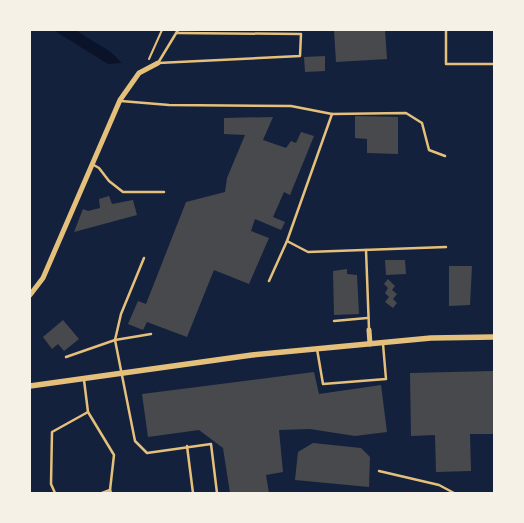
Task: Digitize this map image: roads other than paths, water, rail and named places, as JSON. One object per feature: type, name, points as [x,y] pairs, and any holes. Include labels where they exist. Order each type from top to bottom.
[{"type":"street","points":[[30,294],[43,278],[120,100],[139,73],[158,63]]},
{"type":"street","points":[[369,330],[370,344]]},
{"type":"street","points":[[30,386],[121,375],[252,355],[430,338],[494,337]]},
{"type":"lane","points":[[446,30],[446,64],[494,64]]},
{"type":"lane","points":[[178,32],[301,34],[300,56],[158,63],[178,32]]},
{"type":"lane","points":[[120,100],[169,105],[291,106],[332,114],[406,113],[422,123],[429,150],[444,156]]},
{"type":"lane","points":[[269,281],[287,241],[332,114]]},
{"type":"lane","points":[[92,164],[99,168],[109,181],[123,192],[164,192]]},
{"type":"lane","points":[[287,241],[308,252],[446,247]]},
{"type":"lane","points":[[366,250],[369,330]]},
{"type":"lane","points":[[144,258],[121,314],[115,340],[136,441],[146,453],[211,444],[217,493]]},
{"type":"lane","points":[[334,321],[368,318]]},
{"type":"lane","points":[[66,357],[115,340],[151,334]]},
{"type":"lane","points":[[317,349],[323,384],[386,379],[383,342]]},
{"type":"lane","points":[[84,380],[88,412],[114,455],[111,492],[102,493]]},
{"type":"lane","points":[[55,493],[51,484],[52,432],[88,412]]},
{"type":"lane","points":[[187,446],[193,493]]},
{"type":"lane","points":[[378,471],[439,485],[454,493]]},
{"type":"water","points":[[53,30],[75,30],[111,52],[122,63],[108,64]]}]
